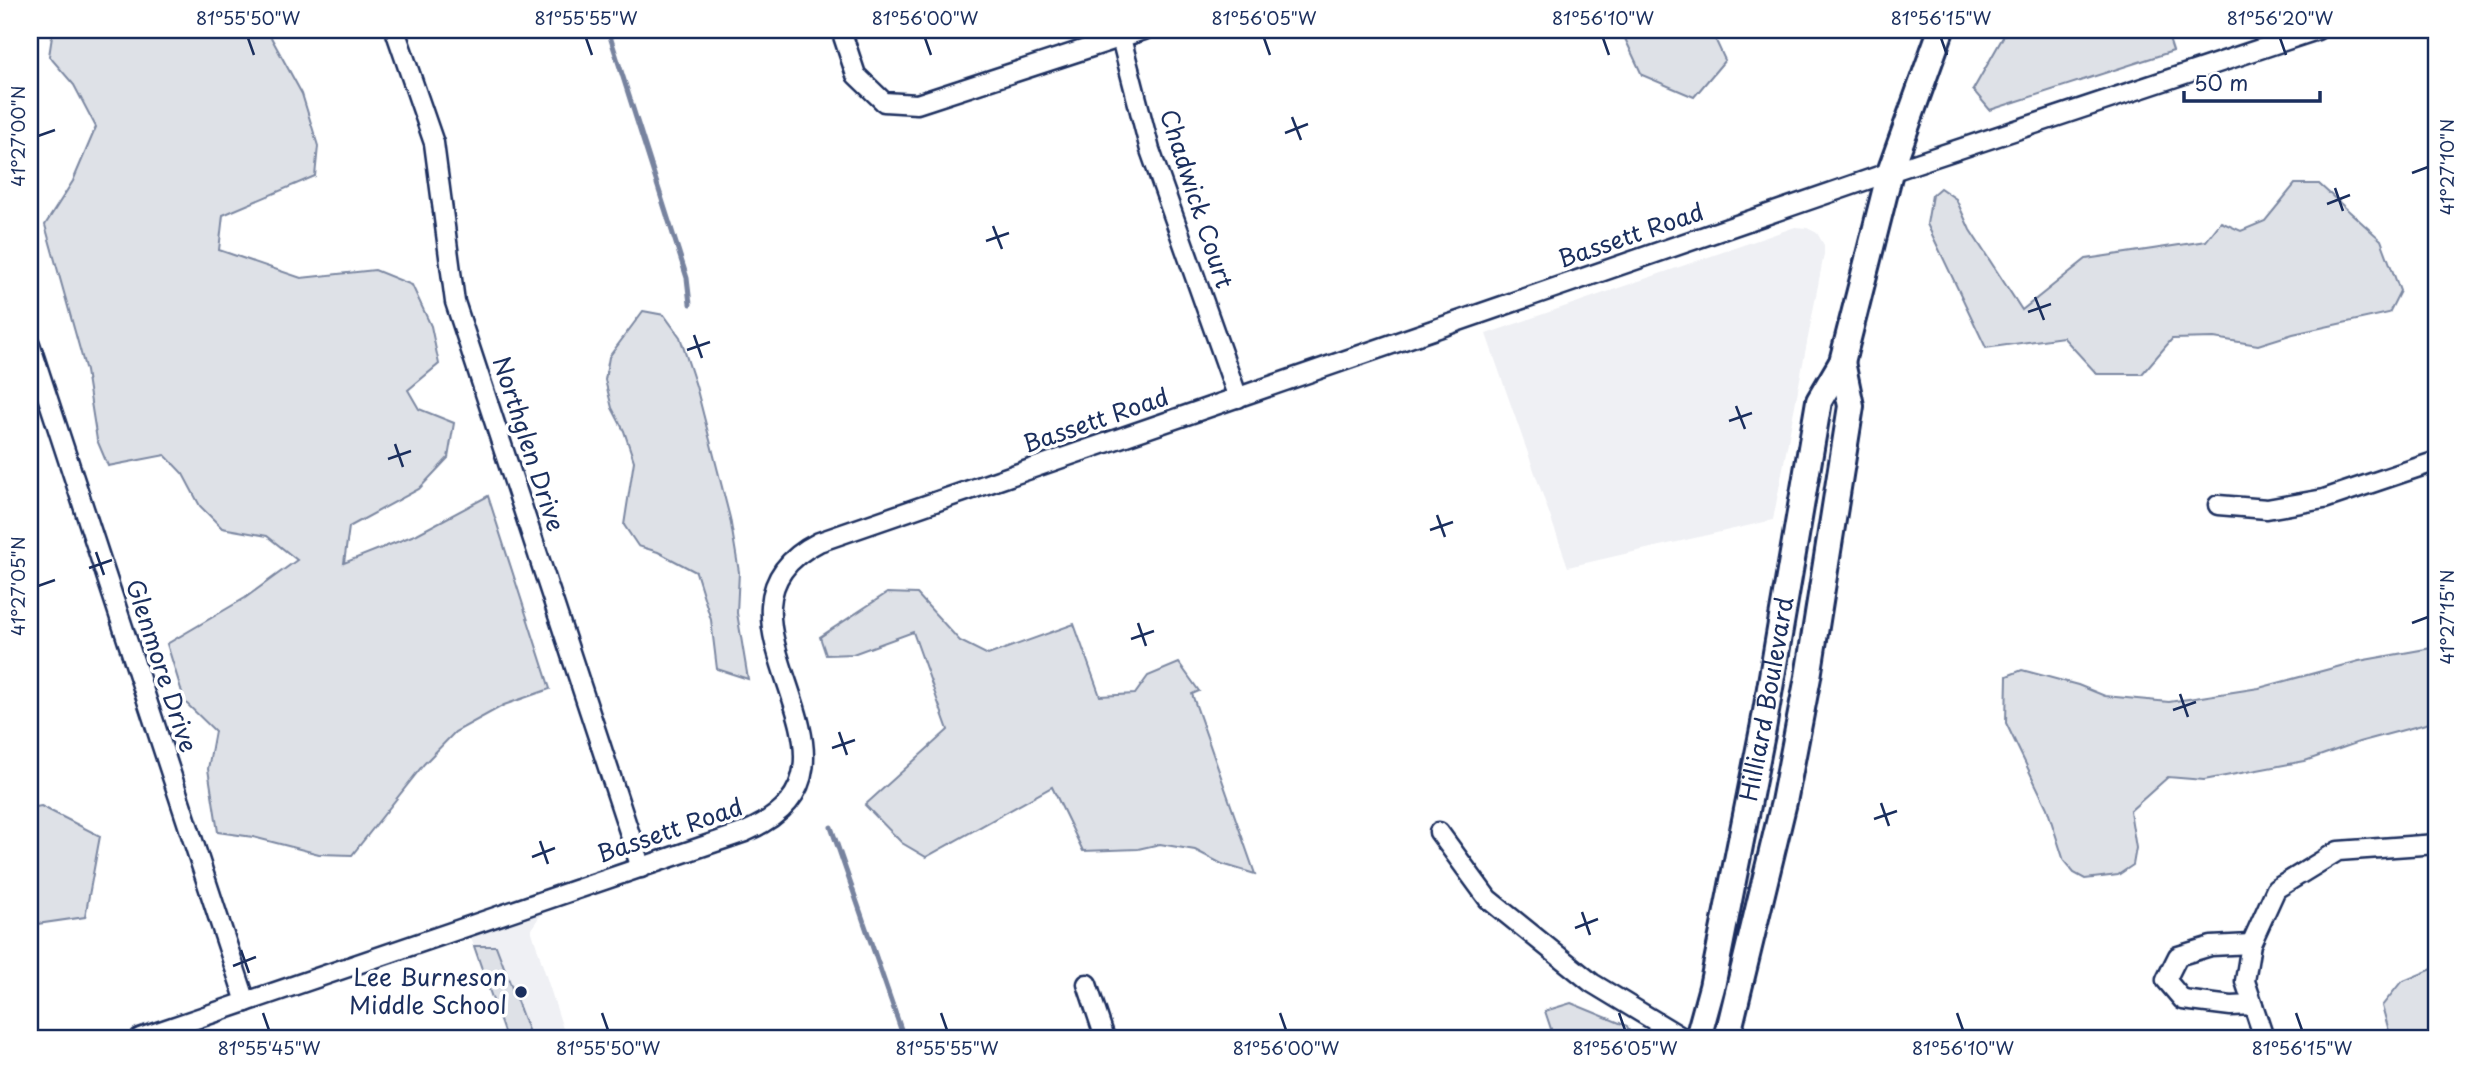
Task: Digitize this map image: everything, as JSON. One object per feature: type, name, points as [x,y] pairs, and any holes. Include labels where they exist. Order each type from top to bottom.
[{"type":"main road","name":"Hilliard Boulevard","points":[[1698,1038],[1712,987],[1763,729],[1819,401],[1842,362],[1890,172],[1941,30]]},
{"type":"main road","name":"Hilliard Boulevard","points":[[1727,1038],[1784,802],[1808,677],[1851,406],[1842,362]]},
{"type":"street","name":"Northglen Drive","points":[[395,30],[434,143],[455,302],[641,868]]},
{"type":"street","points":[[841,30],[856,75],[884,102],[917,104],[1144,30]]},
{"type":"street","name":"Bassett Road","points":[[140,1038],[755,828],[778,812],[797,787],[804,762],[803,738],[775,644],[770,610],[776,581],[795,558],[831,537],[1890,172],[2317,30]]},
{"type":"street","name":"Chadwick Court","points":[[1121,38],[1150,150],[1238,398]]},
{"type":"street","name":"Glenmore Drive","points":[[30,344],[246,1002]]},
{"type":"street","points":[[2218,505],[2267,509],[2324,499],[2437,461]]},
{"type":"street","points":[[1439,832],[1488,899],[1592,983],[1683,1038]]},
{"type":"street","points":[[2264,1038],[2245,981],[2251,944],[2276,890],[2339,851],[2437,844]]},
{"type":"street","points":[[2251,944],[2211,946],[2178,956],[2166,980],[2183,1000],[2231,1006],[2253,1005]]},
{"type":"street","points":[[1087,984],[1105,1038]]},
{"type":"shaded area","points":[[53,30],[267,30],[302,94],[318,146],[315,176],[223,215],[219,250],[301,278],[375,270],[412,285],[431,326],[439,364],[408,390],[419,409],[454,423],[448,458],[419,489],[349,527],[344,563],[417,534],[488,496],[550,689],[504,705],[455,732],[424,764],[352,855],[319,854],[253,837],[218,832],[208,769],[215,731],[185,702],[167,644],[245,598],[297,560],[267,536],[222,528],[200,506],[183,474],[165,455],[108,466],[97,440],[86,371],[45,225],[73,181],[96,127],[74,85],[49,56]]},
{"type":"shaded area","points":[[1621,30],[1711,30],[1725,60],[1694,97],[1642,75]]},
{"type":"shaded area","points":[[2007,30],[2103,30],[2116,33],[2118,30],[2166,30],[2173,51],[1990,110],[1973,90]]},
{"type":"shaded area","points":[[2295,184],[2319,184],[2381,240],[2400,291],[2389,313],[2293,334],[2258,345],[2214,338],[2172,339],[2142,374],[2097,374],[2063,337],[1986,348],[1927,224],[1932,195],[1940,188],[1956,199],[1970,230],[2022,310],[2086,259],[2206,241],[2221,222],[2241,231],[2265,221]]},
{"type":"shaded area","points":[[1795,227],[1807,228],[1817,233],[1824,245],[1824,254],[1773,520],[1568,567],[1486,334]]},
{"type":"shaded area","points":[[643,311],[664,315],[680,337],[696,386],[730,518],[739,572],[737,613],[748,679],[717,669],[711,620],[696,572],[658,552],[638,546],[624,525],[634,461],[624,431],[612,408],[605,380],[609,357]]},
{"type":"shaded area","points":[[887,593],[917,594],[960,641],[988,655],[1074,624],[1100,696],[1135,694],[1148,676],[1179,663],[1199,691],[1192,694],[1255,874],[1222,864],[1195,850],[1160,844],[1138,849],[1083,851],[1052,787],[926,857],[902,843],[865,805],[948,730],[913,632],[853,654],[826,655],[820,637]]},
{"type":"shaded area","points":[[2437,647],[2437,721],[2359,742],[2305,761],[2204,780],[2168,777],[2130,811],[2136,848],[2133,865],[2118,875],[2085,879],[2074,873],[2064,861],[2047,808],[2006,723],[2007,676],[2022,670],[2078,685],[2105,696],[2169,702],[2259,688],[2359,661]]},
{"type":"shaded area","points":[[41,806],[100,836],[85,917],[30,925],[30,808]]},
{"type":"shaded area","name":"Lee Burneson Middle School","points":[[544,910],[531,929],[566,1038],[506,1038],[470,934]]},
{"type":"shaded area","points":[[474,946],[496,946],[531,1038],[506,1038]]},
{"type":"shaded area","points":[[2437,967],[2437,1038],[2391,1038],[2382,1006],[2401,982]]},
{"type":"shaded area","points":[[1571,1003],[1627,1026],[1632,1038],[1554,1038],[1545,1011]]},
{"type":"waterway","points":[[608,30],[687,278],[690,304]]},
{"type":"waterway","points":[[831,827],[904,1038]]},
{"type":"place","name":"Lee Burneson Middle School","points":[[521,992]]}]
